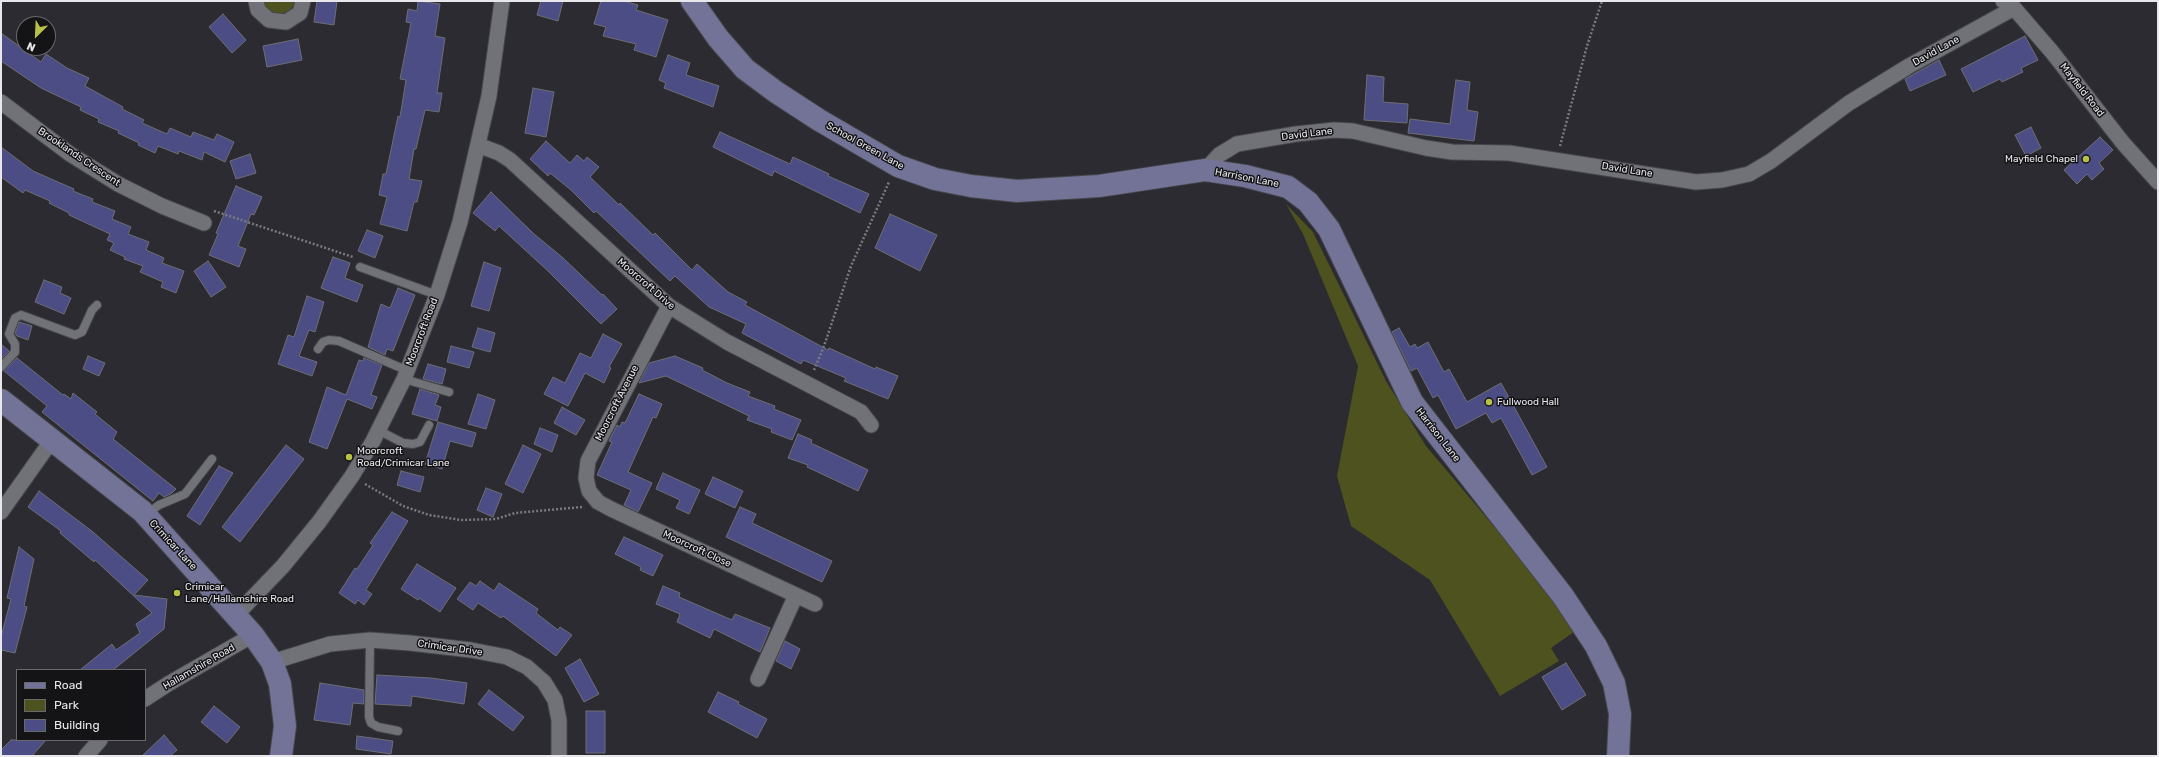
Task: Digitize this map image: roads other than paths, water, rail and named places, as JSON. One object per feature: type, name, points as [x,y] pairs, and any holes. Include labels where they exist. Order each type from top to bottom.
[{"type":"street","points":[[256,1],[258,10],[270,20],[286,22],[300,13],[303,1]]},
{"type":"street","name":"Moorcroft Road","points":[[236,615],[283,566],[319,522],[352,476],[378,430],[406,375],[436,295],[460,222],[489,96],[502,1]]},
{"type":"street","name":"School Green Lane","points":[[692,1],[718,38],[744,68],[819,120],[898,166],[935,179],[971,186],[1017,191],[1099,186],[1205,170]]},
{"type":"street","name":"David Lane","points":[[1205,170],[1220,155],[1237,144],[1296,134],[1334,130],[1353,131],[1426,148],[1452,152],[1509,153],[1696,182],[1722,180],[1749,174],[1771,161],[1849,103],[2008,5]]},
{"type":"street","name":"Mayfield Road","points":[[2008,5],[2052,52],[2123,143],[2158,182]]},
{"type":"street","name":"Brooklands Crescent","points":[[1,102],[70,154],[118,184],[162,206],[204,223]]},
{"type":"street","name":"Moorcroft Drive","points":[[478,146],[499,153],[510,160],[669,306],[727,342],[861,412],[871,425]]},
{"type":"street","name":"Harrison Lane","points":[[1205,170],[1245,176],[1288,187],[1308,202],[1329,229],[1401,383],[1412,402],[1563,596],[1596,646],[1614,683],[1620,714],[1618,756]]},
{"type":"street","name":"Moorcroft Avenue","points":[[598,502],[589,491],[586,478],[588,461],[669,306]]},
{"type":"street","name":"Crimicar Lane","points":[[1,400],[146,515],[254,635],[272,662],[280,684],[285,726],[282,756]]},
{"type":"street","points":[[1,512],[52,440]]},
{"type":"street","name":"Moorcroft Close","points":[[598,502],[815,604]]},
{"type":"street","points":[[758,679],[796,595]]},
{"type":"street","name":"Hallamshire Road","points":[[146,698],[168,684],[254,635]]},
{"type":"street","name":"Crimicar Drive","points":[[272,662],[330,644],[370,640],[471,650],[507,657],[527,667],[544,682],[555,700],[559,720],[559,756]]},
{"type":"street","points":[[86,756],[99,741]]},
{"type":"lane","points":[[360,267],[436,295]]},
{"type":"lane","points":[[1,367],[15,352],[15,344],[9,334],[15,318],[21,315],[75,335],[82,332],[92,310],[97,305]]},
{"type":"lane","points":[[318,349],[323,342],[329,340],[339,341],[406,375],[449,392]]},
{"type":"lane","points":[[378,430],[403,443],[413,444],[420,442],[428,425]]},
{"type":"lane","points":[[146,515],[159,505],[185,494],[212,460]]},
{"type":"lane","points":[[370,640],[371,723],[378,727],[398,730]]},
{"type":"place","name":"Mayfield Chapel","points":[[2086,159]]},
{"type":"place","name":"Fullwood Hall","points":[[1489,402]]},
{"type":"place","name":"Moorcroft Road/Crimicar Lane","points":[[349,457]]},
{"type":"place","name":"Crimicar Lane/Hallamshire Road","points":[[177,593]]}]
